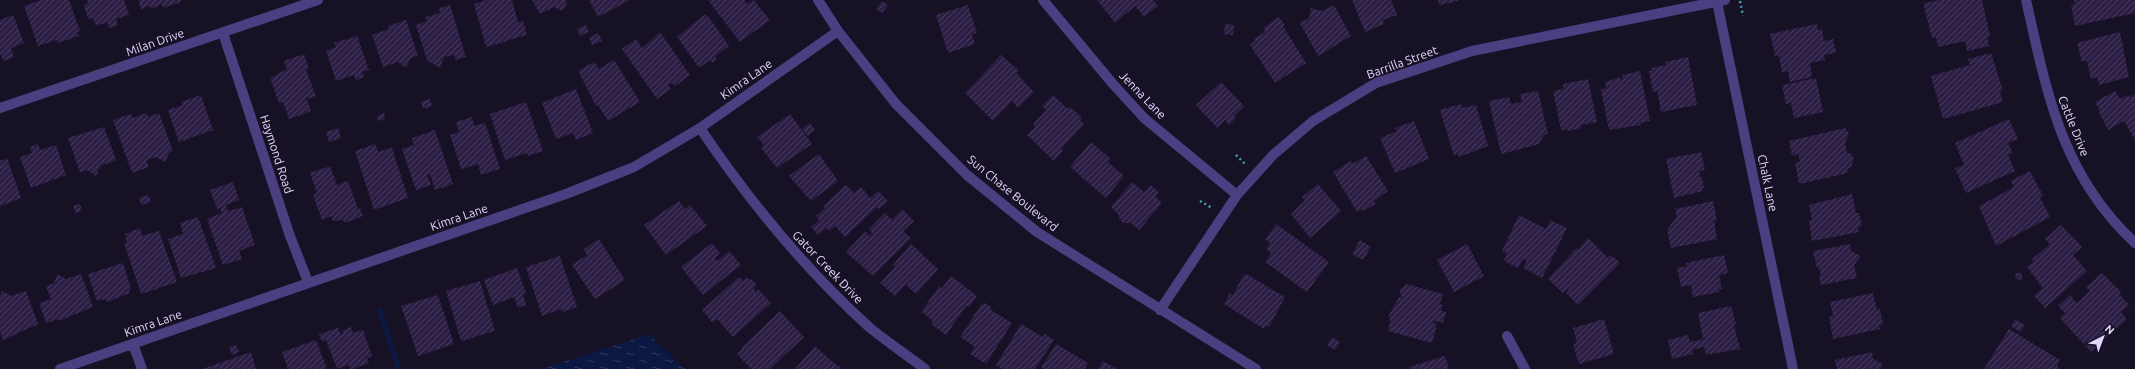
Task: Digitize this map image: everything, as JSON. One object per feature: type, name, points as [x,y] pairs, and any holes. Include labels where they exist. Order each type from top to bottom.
[{"type":"street","name":"Milan Drive","points":[[0,108],[318,0]]},
{"type":"street","name":"Sun Chase Boulevard","points":[[818,0],[838,31],[896,104],[967,175],[1037,232],[1256,369]]},
{"type":"street","name":"Jenna Lane","points":[[1043,0],[1112,84],[1144,118],[1237,195]]},
{"type":"street","name":"Cattle Drive","points":[[2026,0],[2048,98],[2061,134],[2079,172],[2102,207],[2135,243]]},
{"type":"street","name":"Barrilla Street","points":[[1160,310],[1237,195],[1273,156],[1313,121],[1376,83],[1472,50],[1721,1]]},
{"type":"street","name":"Chalk Lane","points":[[1721,1],[1793,369]]},
{"type":"street","name":"Kimra Lane","points":[[60,369],[566,194],[634,167],[700,128],[838,31]]},
{"type":"street","name":"Haymond Road","points":[[223,33],[290,236],[308,282]]},
{"type":"street","name":"Gator Creek Drive","points":[[700,128],[734,178],[797,256],[870,327],[925,369]]},
{"type":"street","points":[[1507,336],[1525,369]]},
{"type":"street","points":[[133,344],[142,369]]},
{"type":"path","points":[[1740,0],[1744,16]]},
{"type":"path","points":[[1236,155],[1240,160]]},
{"type":"path","points":[[1200,201],[1205,203]]},
{"type":"water","points":[[649,334],[685,369],[541,369]]},
{"type":"building","points":[[41,0],[69,0],[80,31],[77,32],[79,36],[58,43],[56,40],[38,46],[24,6]]},
{"type":"building","points":[[87,0],[124,0],[129,15],[116,19],[118,25],[109,28],[107,22],[96,26],[93,18],[88,19],[84,5],[88,4]]},
{"type":"building","points":[[138,0],[181,0],[181,2],[163,8],[162,4],[151,9],[150,6],[141,9]]},
{"type":"building","points":[[487,0],[512,0],[518,22],[523,21],[527,35],[486,47],[474,4]]},
{"type":"building","points":[[532,0],[566,0],[567,2],[563,11],[554,7],[540,14]]},
{"type":"building","points":[[589,0],[630,0],[598,17]]},
{"type":"building","points":[[708,0],[745,0],[747,4],[754,0],[770,20],[740,42]]},
{"type":"building","points":[[1097,0],[1153,0],[1158,6],[1144,17],[1135,6],[1115,23]]},
{"type":"building","points":[[1352,0],[1391,0],[1397,15],[1383,20],[1384,24],[1365,32]]},
{"type":"building","points":[[1438,0],[1458,0],[1458,1],[1439,5]]},
{"type":"building","points":[[1940,0],[1982,0],[1990,36],[1987,37],[1989,46],[1967,51],[1965,41],[1938,47],[1936,38],[1932,38],[1924,3]]},
{"type":"building","points":[[2074,0],[2135,0],[2135,13],[2075,26],[2071,5],[2075,4]]},
{"type":"building","points":[[882,1],[888,5],[882,13],[876,9]]},
{"type":"building","points":[[450,5],[466,57],[455,60],[454,55],[444,57],[440,68],[430,62],[428,63],[416,25],[427,21],[425,17],[440,13],[439,8]]},
{"type":"building","points":[[968,5],[977,33],[972,34],[975,44],[948,53],[936,15]]},
{"type":"building","points":[[1334,5],[1351,36],[1318,56],[1300,23],[1309,18],[1311,8],[1322,11]]},
{"type":"building","points":[[13,15],[24,43],[11,48],[14,57],[4,61],[0,54],[0,20]]},
{"type":"building","points":[[704,15],[708,16],[729,46],[715,56],[717,59],[712,63],[710,60],[699,68],[677,37]]},
{"type":"building","points":[[1279,17],[1306,63],[1275,83],[1250,45],[1255,41],[1254,39],[1265,32],[1263,28]]},
{"type":"building","points":[[406,20],[418,56],[411,58],[406,68],[398,62],[383,67],[372,35],[389,29],[388,26]]},
{"type":"building","points":[[1225,24],[1234,25],[1233,35],[1224,34]]},
{"type":"building","points":[[1817,24],[1818,30],[1822,29],[1824,41],[1833,39],[1836,53],[1824,55],[1825,60],[1810,63],[1812,77],[1790,82],[1788,71],[1782,73],[1779,56],[1775,56],[1770,34]]},
{"type":"building","points":[[586,25],[589,32],[580,36],[577,29]]},
{"type":"building","points":[[660,32],[690,75],[675,86],[672,83],[668,85],[671,89],[657,99],[622,49],[636,39],[642,48]]},
{"type":"building","points":[[2120,32],[2129,77],[2099,85],[2097,77],[2091,79],[2087,61],[2082,62],[2077,43]]},
{"type":"building","points":[[598,33],[602,41],[592,45],[589,38]]},
{"type":"building","points":[[357,36],[369,70],[362,72],[364,77],[356,80],[354,75],[336,81],[326,51],[336,47],[334,43]]},
{"type":"building","points":[[1991,53],[2003,91],[2000,91],[2003,102],[1943,119],[1931,76],[1970,65],[1968,59]]},
{"type":"building","points":[[304,54],[309,69],[306,70],[316,96],[308,99],[306,97],[311,111],[289,119],[283,102],[279,103],[270,78],[287,69],[284,61]]},
{"type":"building","points":[[1001,55],[1019,71],[1016,73],[1034,92],[1018,108],[1012,101],[993,121],[965,93]]},
{"type":"building","points":[[1688,57],[1697,105],[1661,112],[1657,91],[1653,92],[1649,71],[1652,71],[1651,68],[1666,65],[1665,62]]},
{"type":"building","points":[[614,60],[640,102],[608,121],[598,105],[596,106],[578,71],[594,62],[599,69]]},
{"type":"building","points":[[1640,71],[1650,121],[1640,123],[1641,125],[1609,130],[1601,90],[1606,88],[1605,82],[1620,77],[1620,80],[1623,79],[1622,75]]},
{"type":"building","points":[[1816,78],[1823,112],[1794,118],[1791,103],[1786,104],[1782,85]]},
{"type":"building","points":[[1588,79],[1597,122],[1581,125],[1581,128],[1568,131],[1567,129],[1561,130],[1553,91],[1563,89],[1563,84]]},
{"type":"building","points":[[1221,82],[1244,106],[1234,116],[1236,118],[1229,125],[1225,120],[1217,128],[1196,105]]},
{"type":"building","points":[[576,89],[593,133],[576,140],[573,133],[556,139],[542,103]]},
{"type":"building","points":[[1538,91],[1548,134],[1544,135],[1539,144],[1501,154],[1489,101],[1509,97],[1511,104],[1522,102],[1520,94]]},
{"type":"building","points":[[2115,91],[2120,99],[2128,95],[2129,97],[2135,94],[2135,140],[2124,121],[2108,130],[2099,112],[2100,111],[2095,102]]},
{"type":"building","points":[[201,95],[213,130],[179,142],[168,110],[183,105],[181,102]]},
{"type":"building","points":[[1053,95],[1068,109],[1070,107],[1082,118],[1080,120],[1084,124],[1061,149],[1063,151],[1054,161],[1027,135],[1035,127],[1033,124],[1046,110],[1042,106]]},
{"type":"building","points":[[430,99],[432,106],[423,109],[421,102]]},
{"type":"building","points":[[526,102],[543,151],[528,156],[527,153],[505,160],[490,114]]},
{"type":"building","points":[[1461,104],[1462,108],[1476,105],[1488,146],[1459,157],[1458,154],[1454,156],[1440,110]]},
{"type":"building","points":[[146,113],[148,117],[159,113],[173,151],[169,153],[165,162],[156,157],[146,160],[149,167],[132,173],[113,120],[131,114],[133,118]]},
{"type":"building","points":[[384,113],[385,119],[378,121],[377,116]]},
{"type":"building","points":[[790,114],[812,144],[777,168],[761,148],[764,145],[757,137]]},
{"type":"building","points":[[472,117],[474,126],[485,123],[500,169],[481,175],[478,164],[461,169],[450,135],[459,132],[456,122]]},
{"type":"building","points":[[2009,119],[2018,139],[2008,143],[2013,153],[2008,155],[2015,171],[1966,193],[1955,168],[1964,165],[1955,143]]},
{"type":"building","points":[[1414,121],[1429,159],[1395,173],[1380,138],[1397,131],[1395,128]]},
{"type":"building","points":[[810,123],[815,130],[808,136],[802,129]]},
{"type":"building","points":[[104,127],[116,160],[100,166],[96,176],[87,170],[80,172],[68,138]]},
{"type":"building","points":[[338,128],[341,138],[329,142],[326,132]]},
{"type":"building","points":[[1845,128],[1849,133],[1845,144],[1847,153],[1850,153],[1854,159],[1851,167],[1847,169],[1848,173],[1799,184],[1795,163],[1800,162],[1798,154],[1792,156],[1789,141]]},
{"type":"building","points":[[435,130],[453,184],[435,190],[430,174],[427,175],[431,185],[416,190],[402,149],[414,145],[412,138]]},
{"type":"building","points":[[1091,142],[1111,159],[1108,162],[1124,176],[1106,198],[1070,167]]},
{"type":"building","points":[[38,144],[40,150],[56,145],[66,175],[31,188],[20,157],[32,153],[30,147]]},
{"type":"building","points":[[375,144],[378,152],[392,148],[408,198],[374,210],[355,151]]},
{"type":"building","points":[[1701,152],[1705,170],[1699,171],[1700,177],[1702,177],[1704,188],[1702,188],[1703,191],[1674,198],[1666,159]]},
{"type":"building","points":[[819,154],[838,181],[811,201],[789,176]]},
{"type":"building","points":[[1366,156],[1388,191],[1374,201],[1376,204],[1363,211],[1362,209],[1357,212],[1333,172],[1351,161],[1353,164]]},
{"type":"building","points":[[7,158],[21,198],[0,206],[0,161]]},
{"type":"building","points":[[330,166],[337,185],[348,181],[358,209],[360,208],[363,216],[345,223],[343,220],[333,221],[331,216],[322,220],[313,195],[317,193],[310,173]]},
{"type":"building","points":[[2030,171],[2043,196],[2040,197],[2050,217],[1996,246],[1979,206],[2014,187],[2011,181]]},
{"type":"building","points":[[233,182],[239,200],[226,205],[228,211],[242,207],[255,245],[239,251],[242,259],[223,265],[207,219],[222,213],[220,208],[217,209],[210,190]]},
{"type":"building","points":[[1132,182],[1144,192],[1151,185],[1159,192],[1155,196],[1162,203],[1139,230],[1131,223],[1123,223],[1118,214],[1111,207]]},
{"type":"building","points":[[1318,184],[1341,211],[1310,238],[1291,214],[1305,200],[1302,197]]},
{"type":"building","points":[[846,185],[854,193],[861,187],[870,198],[878,191],[888,201],[879,209],[877,207],[845,237],[835,226],[830,231],[826,228],[818,235],[811,227],[819,220],[816,216],[825,208],[823,206]]},
{"type":"building","points":[[1852,194],[1856,213],[1859,213],[1862,226],[1858,227],[1859,232],[1812,241],[1809,220],[1812,220],[1809,205]]},
{"type":"building","points":[[148,195],[151,202],[141,205],[139,198]]},
{"type":"building","points":[[679,201],[685,209],[690,205],[707,226],[666,255],[644,225]]},
{"type":"building","points":[[1713,201],[1717,221],[1714,221],[1717,239],[1671,248],[1667,230],[1677,216],[1675,209]]},
{"type":"building","points":[[80,204],[82,211],[76,213],[73,206]]},
{"type":"building","points":[[902,209],[914,221],[903,231],[911,238],[873,276],[846,252],[864,233],[866,232],[869,236],[872,233],[869,229],[885,213],[892,220]]},
{"type":"building","points":[[1519,215],[1546,229],[1550,220],[1567,228],[1542,278],[1523,268],[1527,260],[1523,259],[1518,268],[1504,261],[1507,253],[1502,251]]},
{"type":"building","points":[[198,217],[216,268],[181,278],[168,239],[183,234],[180,223]]},
{"type":"building","points":[[1276,224],[1329,262],[1307,292],[1265,262],[1271,253],[1266,249],[1270,243],[1265,240]]},
{"type":"building","points":[[2061,225],[2082,247],[2073,255],[2087,271],[2045,308],[2034,296],[2043,288],[2027,267],[2034,261],[2032,259],[2050,244],[2045,239]]},
{"type":"building","points":[[140,228],[142,236],[159,231],[177,282],[141,294],[124,243],[127,242],[125,234]]},
{"type":"building","points":[[1588,238],[1608,258],[1610,256],[1615,258],[1620,263],[1578,305],[1566,293],[1569,290],[1567,289],[1563,293],[1548,279],[1571,254],[1574,253],[1572,252],[1577,248],[1578,249]]},
{"type":"building","points":[[599,239],[625,280],[595,299],[572,265],[587,255],[584,249]]},
{"type":"building","points":[[1360,240],[1371,247],[1363,260],[1352,254]]},
{"type":"building","points":[[712,243],[720,253],[715,258],[717,261],[729,251],[741,265],[703,295],[681,267]]},
{"type":"building","points":[[911,244],[938,269],[916,294],[907,286],[907,283],[895,296],[880,283],[895,267],[893,265]]},
{"type":"building","points":[[1467,244],[1484,276],[1454,292],[1437,260]]},
{"type":"building","points":[[1850,244],[1851,251],[1861,256],[1854,265],[1857,278],[1821,285],[1819,276],[1821,276],[1819,268],[1817,268],[1813,251]]},
{"type":"building","points":[[1724,255],[1728,273],[1719,275],[1722,289],[1719,289],[1719,292],[1693,297],[1691,285],[1681,287],[1677,268],[1687,266],[1686,263]]},
{"type":"building","points":[[560,256],[577,307],[562,312],[561,309],[542,316],[526,267]]},
{"type":"building","points":[[123,263],[131,289],[129,290],[130,293],[107,302],[106,299],[97,301],[88,274]]},
{"type":"building","points":[[517,268],[526,293],[523,294],[526,305],[518,308],[514,297],[493,305],[484,280]]},
{"type":"building","points":[[2016,273],[2022,273],[2022,280],[2015,279]]},
{"type":"building","points":[[2102,273],[2121,292],[2119,294],[2129,305],[2121,312],[2127,319],[2091,352],[2060,318],[2065,313],[2058,306],[2070,295],[2077,303],[2090,291],[2086,287]]},
{"type":"building","points":[[57,274],[66,279],[81,274],[93,307],[59,321],[58,319],[46,323],[39,303],[51,299],[46,286],[54,283]]},
{"type":"building","points":[[1246,274],[1285,297],[1269,327],[1266,325],[1264,329],[1224,304],[1230,293],[1233,295],[1243,276]]},
{"type":"building","points":[[951,276],[977,296],[969,307],[966,306],[946,335],[931,324],[933,321],[922,311],[939,286],[942,288]]},
{"type":"building","points":[[739,277],[743,281],[746,278],[751,279],[756,284],[754,289],[756,292],[758,289],[771,303],[733,337],[717,319],[713,323],[702,310]]},
{"type":"building","points":[[480,281],[495,331],[461,341],[446,291]]},
{"type":"building","points":[[1406,284],[1443,294],[1440,304],[1443,305],[1441,311],[1446,312],[1443,323],[1434,321],[1433,323],[1437,324],[1432,343],[1388,331],[1390,321],[1389,315],[1399,297],[1402,298],[1400,290]]},
{"type":"building","points":[[2,291],[11,296],[26,291],[38,324],[3,340],[0,331],[0,296]]},
{"type":"building","points":[[1873,293],[1877,310],[1880,309],[1883,324],[1879,325],[1880,329],[1833,339],[1829,317],[1833,316],[1830,302]]},
{"type":"building","points":[[438,295],[454,344],[418,356],[401,306]]},
{"type":"building","points":[[985,303],[991,307],[991,310],[1012,323],[986,364],[970,354],[975,347],[960,337],[981,305]]},
{"type":"building","points":[[1731,306],[1736,324],[1734,325],[1740,349],[1706,355],[1704,347],[1692,350],[1693,354],[1672,359],[1668,340],[1688,335],[1690,342],[1703,339],[1698,313]]},
{"type":"building","points":[[780,311],[804,337],[770,369],[751,369],[737,354],[742,349],[741,348]]},
{"type":"building","points":[[1604,319],[1614,354],[1579,364],[1573,345],[1577,343],[1573,328]]},
{"type":"building","points":[[2015,319],[2025,325],[2020,332],[2011,326]]},
{"type":"building","points":[[1021,324],[1043,337],[1045,334],[1054,340],[1035,369],[1002,369],[996,365]]},
{"type":"building","points":[[351,327],[353,333],[363,330],[372,356],[367,358],[369,363],[353,369],[350,369],[349,365],[337,369],[326,340],[322,342],[319,334],[338,328],[341,335],[343,334],[342,331]]},
{"type":"building","points":[[2009,329],[2060,360],[2057,366],[2060,369],[1984,369]]},
{"type":"building","points":[[1332,337],[1340,342],[1335,350],[1327,345]]},
{"type":"building","points":[[316,340],[327,369],[288,369],[282,352]]},
{"type":"building","points":[[1056,344],[1088,363],[1084,369],[1044,369],[1041,367]]},
{"type":"building","points":[[236,345],[239,352],[232,355],[229,347]]},
{"type":"building","points":[[815,346],[828,358],[842,369],[795,369]]},
{"type":"building","points":[[251,352],[256,369],[202,369]]},
{"type":"building","points":[[1872,352],[1873,359],[1883,364],[1880,369],[1837,369],[1835,360]]},
{"type":"building","points":[[1445,356],[1449,369],[1409,369],[1409,367]]},
{"type":"building","points":[[1103,361],[1117,369],[1098,369]]},
{"type":"waterway","points":[[380,311],[399,369]]}]
